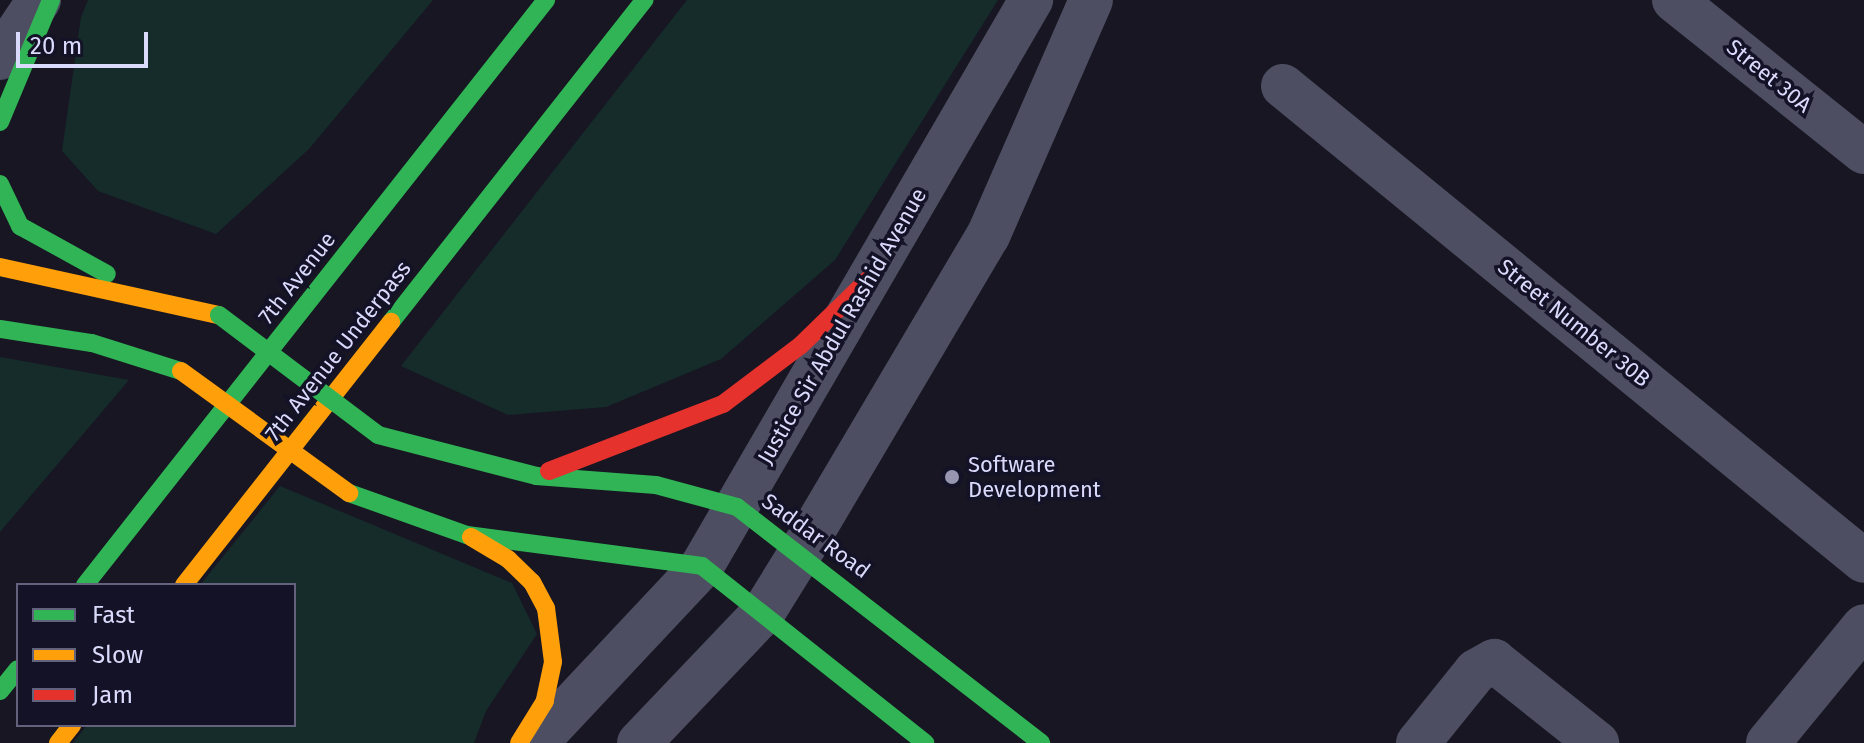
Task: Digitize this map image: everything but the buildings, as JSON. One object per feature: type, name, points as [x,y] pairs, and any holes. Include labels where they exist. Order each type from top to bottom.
[{"type":"street","points":[[0,58],[39,0]]},
{"type":"street","points":[[0,122],[51,0]]},
{"type":"street","name":"7th Avenue","points":[[87,583],[546,0]]},
{"type":"street","name":"7th Avenue Underpass","points":[[186,583],[644,0]]},
{"type":"street","name":"Justice Sir Abdul Rashid Avenue","points":[[536,743],[702,566],[1031,0]]},
{"type":"street","points":[[639,743],[763,613],[799,555],[988,236],[1091,0]]},
{"type":"street","name":"Street 30A","points":[[1674,0],[1864,152]]},
{"type":"street","name":"Street Number 30B","points":[[1283,86],[1864,561]]},
{"type":"street","points":[[0,184],[20,226],[68,256],[169,302]]},
{"type":"street","points":[[0,267],[169,302]]},
{"type":"street","points":[[536,476],[723,404],[801,345],[872,276]]},
{"type":"street","name":"Saddar Road","points":[[169,302],[219,315],[378,435],[536,476],[656,485],[737,507],[1041,743]]},
{"type":"street","points":[[0,329],[92,343],[181,371],[349,493],[467,535],[508,559],[532,582],[546,608],[550,675],[545,701],[519,743]]},
{"type":"street","points":[[0,339],[92,343]]},
{"type":"street","points":[[467,535],[702,566],[925,743]]},
{"type":"street","points":[[1768,743],[1864,626]]},
{"type":"street","points":[[1418,743],[1476,671],[1494,661],[1597,743]]},
{"type":"street","points":[[0,691],[16,671]]},
{"type":"street","points":[[58,743],[70,727]]},
{"type":"green space","points":[[88,0],[433,0],[309,149],[216,234],[98,191],[62,151],[81,17]]},
{"type":"green space","points":[[687,0],[998,0],[835,260],[721,359],[606,407],[508,415],[401,366]]},
{"type":"green space","points":[[0,357],[129,380],[0,532]]},
{"type":"green space","points":[[280,486],[512,583],[537,634],[486,711],[474,743],[73,743],[85,727],[296,727],[296,583],[202,583]]},
{"type":"traffic: fast","points":[[0,122],[51,0]]},
{"type":"traffic: fast","points":[[87,583],[546,0]]},
{"type":"traffic: fast","points":[[391,322],[644,0]]},
{"type":"traffic: fast","points":[[0,184],[20,226],[107,274]]},
{"type":"traffic: fast","points":[[219,315],[378,435]]},
{"type":"traffic: fast","points":[[0,329],[92,343],[181,371]]},
{"type":"traffic: fast","points":[[378,435],[536,476],[656,485],[737,507],[1041,743]]},
{"type":"traffic: fast","points":[[349,493],[467,535],[702,566],[925,743]]},
{"type":"traffic: fast","points":[[0,691],[16,671]]},
{"type":"traffic: slow","points":[[0,267],[219,315]]},
{"type":"traffic: slow","points":[[186,583],[391,322]]},
{"type":"traffic: slow","points":[[181,371],[349,493]]},
{"type":"traffic: slow","points":[[471,537],[508,559],[532,582],[546,608],[553,662],[545,701],[519,743]]},
{"type":"traffic: slow","points":[[58,743],[70,727]]},
{"type":"traffic: jam","points":[[549,471],[723,404],[801,345],[872,276]]},
{"type":"place","name":"Software Development","points":[[952,477]]}]
